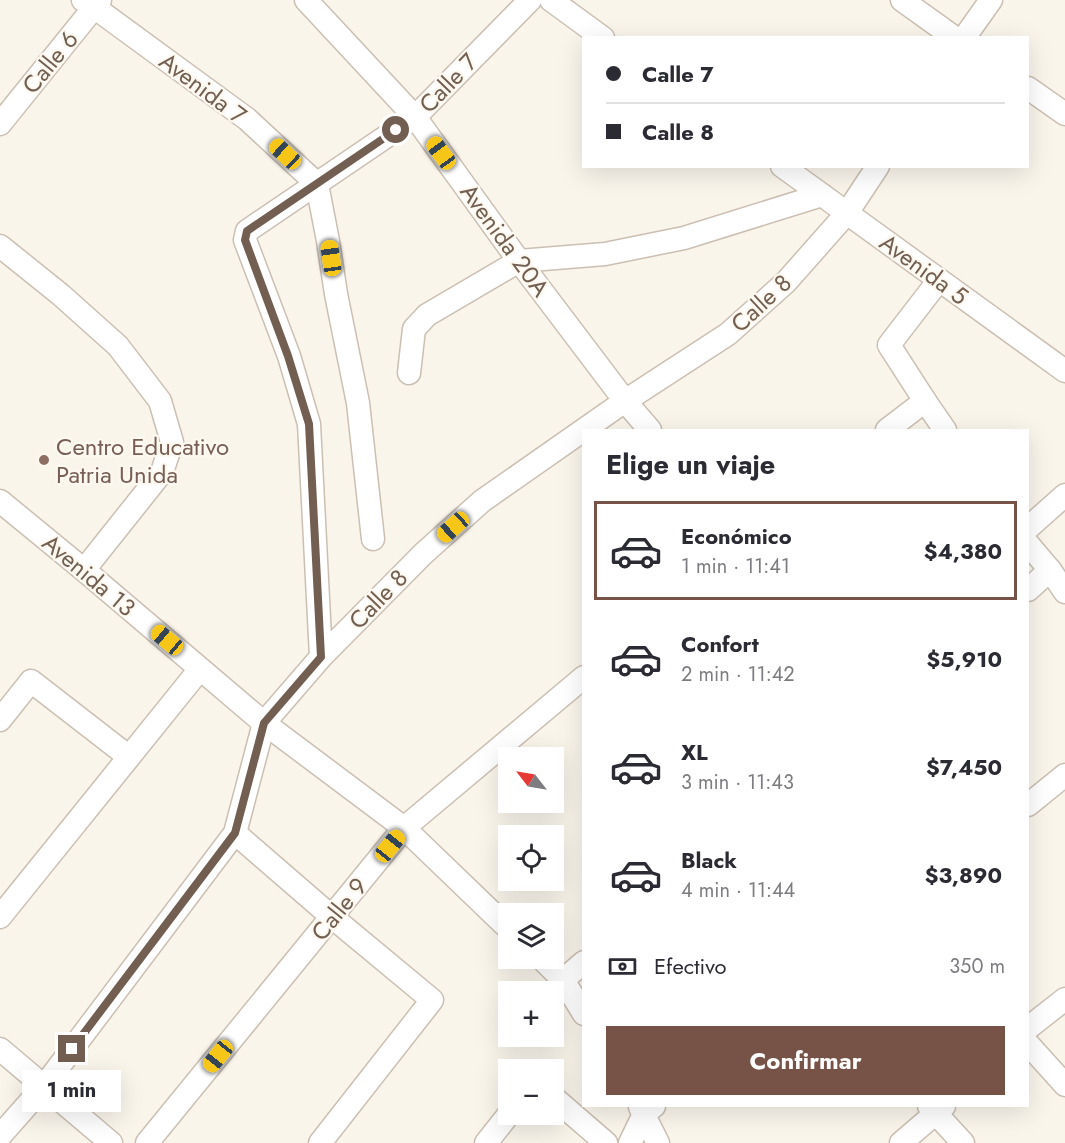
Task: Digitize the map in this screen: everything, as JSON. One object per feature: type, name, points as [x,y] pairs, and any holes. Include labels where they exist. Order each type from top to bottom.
[{"type":"street","name":"Avenida 20A","points":[[306,0],[415,117],[519,261],[625,401],[649,429]]},
{"type":"street","name":"Calle 7","points":[[321,657],[309,424],[288,356],[245,240],[247,231],[415,117],[530,0]]},
{"type":"street","points":[[551,0],[600,36]]},
{"type":"street","points":[[902,0],[952,36]]},
{"type":"street","points":[[965,36],[991,0]]},
{"type":"street","name":"Calle 6","points":[[0,124],[92,2]]},
{"type":"street","name":"Avenida 7","points":[[92,2],[247,119],[317,184]]},
{"type":"street","points":[[1029,89],[1065,114]]},
{"type":"street","name":"Avenida 5","points":[[785,168],[1065,371]]},
{"type":"street","name":"Calle 8","points":[[585,429],[729,334],[786,282],[847,213],[877,168]]},
{"type":"street","points":[[317,184],[358,403],[373,539]]},
{"type":"street","points":[[409,373],[414,329],[427,315],[519,261],[606,254],[684,238],[822,195]]},
{"type":"street","points":[[0,246],[61,295],[118,346],[160,401],[172,442],[162,472],[84,570]]},
{"type":"street","points":[[939,280],[890,345],[944,429]]},
{"type":"street","points":[[888,429],[925,401]]},
{"type":"street","name":"Calle 8","points":[[0,1137],[45,1085],[235,833],[264,723],[321,657],[423,554],[482,501],[582,431]]},
{"type":"street","points":[[1029,527],[1065,495]]},
{"type":"street","name":"Avenida 13","points":[[0,501],[264,723],[404,828],[498,918]]},
{"type":"street","points":[[1029,545],[1065,592]]},
{"type":"street","points":[[1029,589],[1050,570]]},
{"type":"street","points":[[0,917],[200,669]]},
{"type":"street","name":"Calle 9","points":[[147,1143],[404,828],[582,680]]},
{"type":"street","points":[[0,720],[31,681],[129,757]]},
{"type":"street","points":[[1029,801],[1065,775]]},
{"type":"street","points":[[235,833],[432,1000],[320,1143]]},
{"type":"street","points":[[563,980],[582,964]]},
{"type":"street","points":[[552,969],[563,980],[582,1011]]},
{"type":"street","points":[[1029,1027],[1065,999]]},
{"type":"street","points":[[1029,1045],[1065,1085]]},
{"type":"street","points":[[0,1049],[111,1143]]},
{"type":"street","points":[[564,1107],[606,1143]]},
{"type":"street","points":[[630,1143],[646,1108]]},
{"type":"street","points":[[646,1108],[658,1143]]},
{"type":"street","points":[[901,1143],[936,1108],[963,1143]]},
{"type":"street","points":[[486,1143],[500,1125]]},
{"type":"place","name":"Centro Educativo Patria Unida","points":[[44,460]]},
{"type":"route","points":[[72,1049],[235,833],[264,723],[321,657],[309,424],[288,356],[245,240],[247,231],[396,130]]}]
